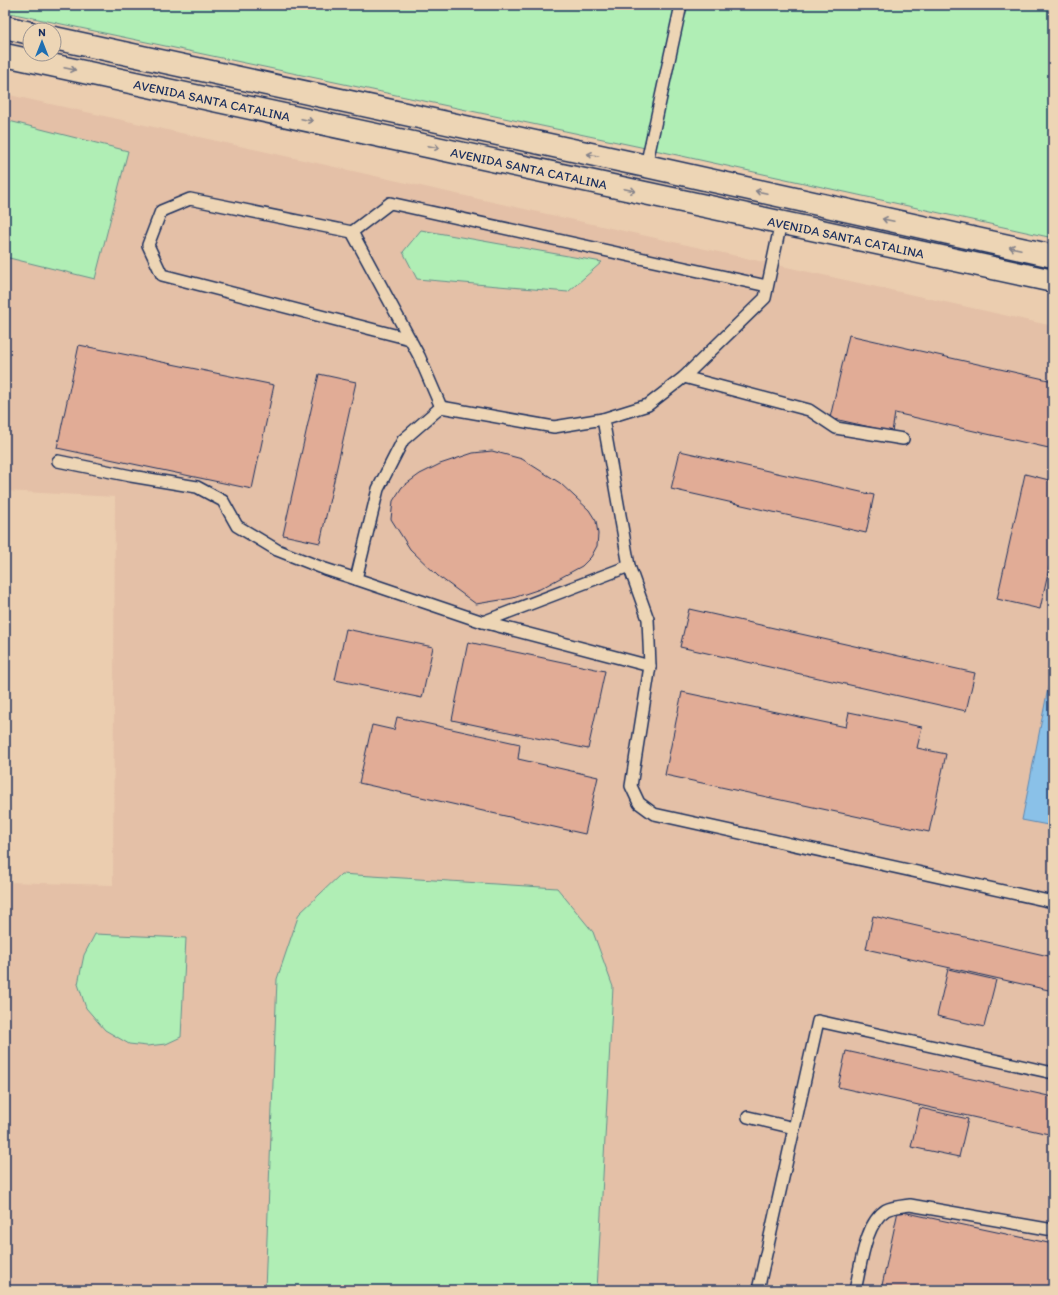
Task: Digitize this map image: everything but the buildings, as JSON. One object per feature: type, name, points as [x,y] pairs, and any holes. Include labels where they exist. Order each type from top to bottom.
[{"type":"main road","points":[[5,27],[22,31]]},
{"type":"main road","name":"AVENIDA SANTA CATALINA","points":[[62,40],[1053,256]]},
{"type":"main road","name":"AVENIDA SANTA CATALINA","points":[[5,55],[1053,281]]},
{"type":"lane","points":[[646,166],[681,5]]},
{"type":"lane","points":[[410,339],[162,275],[148,246],[161,211],[190,199],[352,232],[390,203],[767,286]]},
{"type":"lane","points":[[441,407],[554,427],[603,419],[648,405],[684,377],[765,298],[781,222]]},
{"type":"lane","points":[[352,232],[419,356],[441,407]]},
{"type":"lane","points":[[684,377],[809,410],[836,428],[903,439]]},
{"type":"lane","points":[[356,579],[378,489],[403,440],[441,407]]},
{"type":"lane","points":[[603,419],[629,566],[648,619],[650,666],[630,786],[640,803],[654,814],[1053,902]]},
{"type":"lane","points":[[58,461],[131,476],[197,487],[222,501],[237,526],[277,550],[324,569],[483,622],[650,666]]},
{"type":"lane","points":[[483,622],[629,566]]},
{"type":"lane","points":[[758,1290],[818,1020],[1053,1073]]},
{"type":"lane","points":[[748,1117],[794,1128]]},
{"type":"lane","points":[[855,1290],[867,1237],[874,1222],[886,1210],[910,1205],[1053,1230]]},
{"type":"shaded area","points":[[5,94],[1053,326],[1053,1290],[5,1290],[5,882],[113,885],[115,497],[5,491]]},
{"type":"green space","points":[[5,5],[1053,5],[1053,238],[650,149],[62,24],[62,22],[52,22],[5,12]]},
{"type":"green space","points":[[5,120],[128,151],[95,279],[5,257]]},
{"type":"green space","points":[[421,230],[602,262],[568,292],[417,279],[403,252]]},
{"type":"green space","points":[[341,874],[557,888],[593,932],[613,987],[597,1290],[265,1290],[277,979],[299,914]]},
{"type":"green space","points":[[95,934],[186,938],[181,1037],[166,1044],[147,1046],[129,1044],[105,1030],[86,1008],[78,984],[84,955]]},
{"type":"water","points":[[1053,663],[1053,826],[1022,820]]}]
